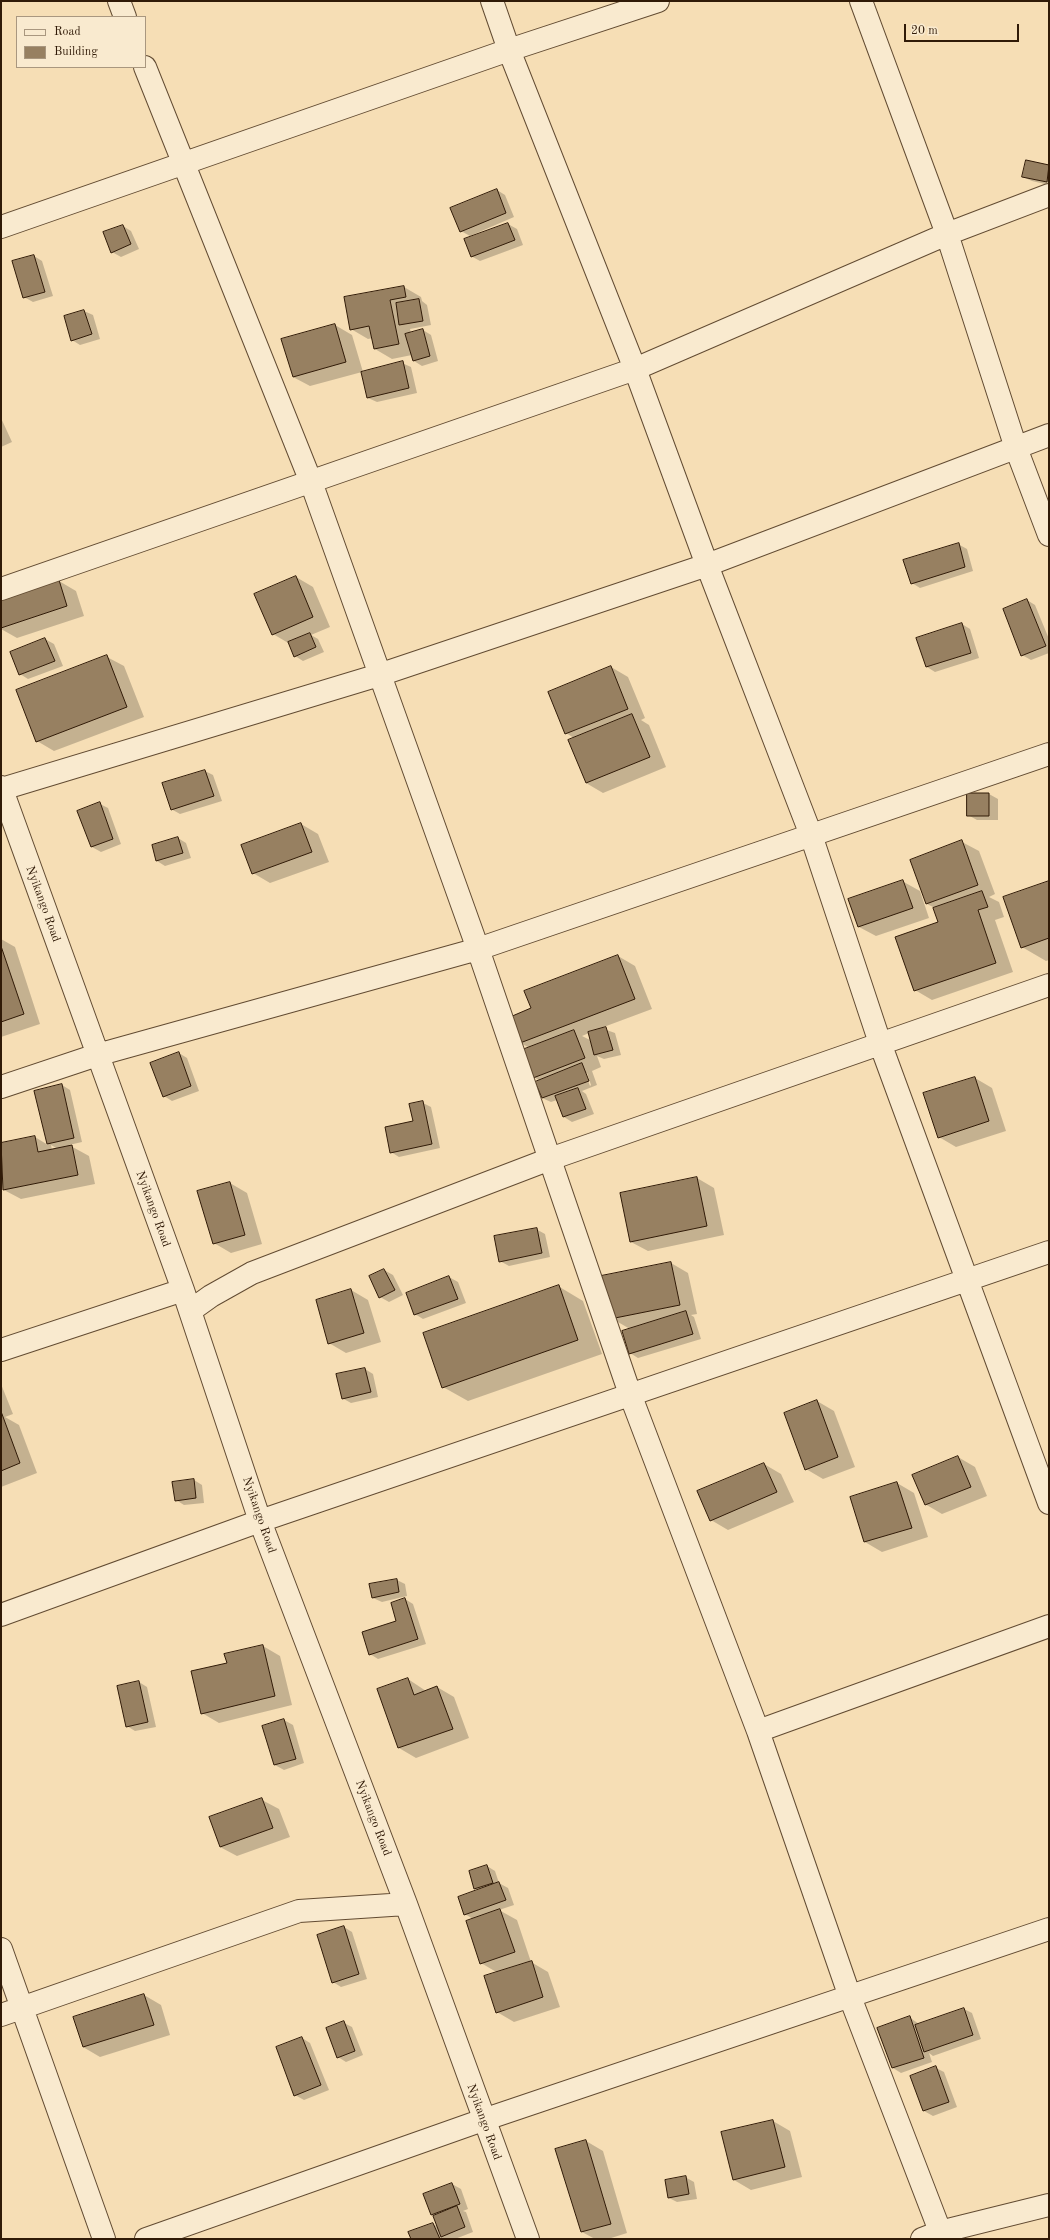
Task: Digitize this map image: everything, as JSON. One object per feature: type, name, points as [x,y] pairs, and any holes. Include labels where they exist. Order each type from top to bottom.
[{"type":"street","points":[[119,1],[125,16]]},
{"type":"street","points":[[492,1],[509,50],[635,369],[707,565],[811,835],[880,1043],[1049,1502]]},
{"type":"street","points":[[1,227],[183,162],[509,50],[658,1]]},
{"type":"street","points":[[861,1],[947,234],[1016,448],[1049,535]]},
{"type":"street","points":[[145,68],[311,482],[478,949],[630,1394],[758,1731],[935,2237],[1049,2205]]},
{"type":"street","points":[[1,589],[635,369],[947,234],[1049,195]]},
{"type":"street","points":[[2,788],[379,675],[707,565],[1049,435]]},
{"type":"street","points":[[1,1086],[97,1055],[478,949],[1049,754]]},
{"type":"street","name":"Nyikango Road","points":[[2,788],[183,1290],[260,1521],[406,1904],[483,2120],[528,2239]]},
{"type":"street","points":[[190,1311],[211,1296],[252,1273],[550,1159],[1049,985]]},
{"type":"street","points":[[1,1616],[260,1521],[966,1279],[1049,1252]]},
{"type":"street","points":[[1,1350],[183,1290]]},
{"type":"street","points":[[758,1731],[1049,1626]]},
{"type":"street","points":[[1,2015],[300,1911],[406,1904]]},
{"type":"street","points":[[146,2239],[483,2120],[1049,1929]]},
{"type":"street","points":[[1,1949],[104,2239]]},
{"type":"building","points":[[1026,160],[1049,165],[1047,182],[1022,177]]},
{"type":"building","points":[[497,189],[506,213],[460,232],[450,208]]},
{"type":"building","points":[[508,223],[515,240],[471,257],[464,239]]},
{"type":"building","points":[[123,225],[131,244],[111,253],[103,232]]},
{"type":"building","points":[[34,255],[45,292],[23,298],[12,261]]},
{"type":"building","points":[[404,286],[406,297],[390,300],[399,344],[374,349],[369,326],[350,330],[344,297]]},
{"type":"building","points":[[419,299],[423,321],[399,325],[396,303]]},
{"type":"building","points":[[84,310],[92,334],[71,341],[64,316]]},
{"type":"building","points":[[335,324],[346,362],[293,377],[281,339]]},
{"type":"building","points":[[423,329],[430,356],[413,361],[405,334]]},
{"type":"building","points":[[403,361],[409,388],[367,398],[361,372]]},
{"type":"building","points":[[959,543],[965,567],[911,584],[903,560]]},
{"type":"building","points":[[296,576],[313,617],[272,635],[254,594]]},
{"type":"building","points":[[59,580],[67,606],[1,628],[1,599]]},
{"type":"building","points":[[1027,599],[1046,646],[1021,656],[1003,609]]},
{"type":"building","points":[[962,623],[971,653],[926,667],[916,638]]},
{"type":"building","points":[[310,633],[316,647],[294,657],[288,642]]},
{"type":"building","points":[[45,638],[55,661],[19,675],[10,652]]},
{"type":"building","points":[[107,655],[127,707],[36,742],[16,690]]},
{"type":"building","points":[[611,666],[628,709],[565,734],[548,692]]},
{"type":"building","points":[[632,714],[650,757],[586,783],[568,740]]},
{"type":"building","points":[[205,770],[214,796],[171,810],[162,783]]},
{"type":"building","points":[[967,793],[989,793],[989,816],[967,816]]},
{"type":"building","points":[[100,802],[113,839],[91,847],[77,811]]},
{"type":"building","points":[[301,823],[312,852],[252,874],[241,845]]},
{"type":"building","points":[[178,837],[183,853],[156,861],[152,845]]},
{"type":"building","points":[[962,840],[978,885],[926,904],[910,860]]},
{"type":"building","points":[[903,880],[913,908],[858,927],[848,899]]},
{"type":"building","points":[[1049,881],[1049,938],[1021,948],[1003,897]]},
{"type":"building","points":[[982,891],[988,907],[978,910],[996,963],[914,991],[895,937],[938,922],[933,908]]},
{"type":"building","points":[[1,946],[24,1014],[1,1022]]},
{"type":"building","points":[[618,955],[635,999],[520,1043],[510,1017],[531,1008],[524,991]]},
{"type":"building","points":[[606,1027],[613,1050],[594,1055],[588,1032]]},
{"type":"building","points":[[574,1030],[585,1058],[533,1078],[522,1050]]},
{"type":"building","points":[[179,1052],[191,1086],[163,1097],[150,1063]]},
{"type":"building","points":[[582,1063],[589,1081],[542,1098],[535,1082]]},
{"type":"building","points":[[975,1077],[989,1121],[938,1138],[923,1093]]},
{"type":"building","points":[[62,1084],[74,1138],[47,1144],[34,1091]]},
{"type":"building","points":[[578,1088],[586,1109],[563,1117],[555,1096]]},
{"type":"building","points":[[423,1101],[432,1144],[390,1153],[385,1127],[413,1121],[409,1104]]},
{"type":"building","points":[[35,1136],[38,1152],[72,1145],[78,1175],[3,1190],[1,1143]]},
{"type":"building","points":[[697,1177],[707,1226],[630,1242],[620,1193]]},
{"type":"building","points":[[230,1182],[245,1235],[213,1244],[197,1191]]},
{"type":"building","points":[[537,1228],[542,1253],[499,1262],[494,1236]]},
{"type":"building","points":[[671,1262],[680,1305],[610,1319],[601,1276]]},
{"type":"building","points":[[384,1269],[395,1290],[379,1298],[369,1276]]},
{"type":"building","points":[[449,1276],[458,1299],[414,1315],[406,1293]]},
{"type":"building","points":[[559,1285],[578,1340],[442,1388],[423,1333]]},
{"type":"building","points":[[351,1289],[364,1333],[328,1344],[316,1300]]},
{"type":"building","points":[[686,1311],[693,1334],[629,1354],[622,1331]]},
{"type":"building","points":[[365,1368],[371,1392],[342,1399],[336,1374]]},
{"type":"building","points":[[817,1400],[838,1457],[805,1470],[784,1413]]},
{"type":"building","points":[[2,1414],[20,1463],[1,1471],[1,1415]]},
{"type":"building","points":[[958,1456],[971,1487],[925,1505],[912,1475]]},
{"type":"building","points":[[764,1463],[777,1492],[710,1521],[697,1491]]},
{"type":"building","points":[[194,1479],[196,1498],[175,1501],[172,1482]]},
{"type":"building","points":[[897,1482],[912,1528],[864,1542],[850,1497]]},
{"type":"building","points":[[397,1579],[399,1592],[372,1598],[369,1584]]},
{"type":"building","points":[[405,1598],[418,1639],[369,1655],[362,1632],[396,1621],[391,1603]]},
{"type":"building","points":[[263,1645],[275,1696],[201,1714],[191,1671],[227,1663],[224,1654]]},
{"type":"building","points":[[408,1678],[414,1695],[437,1686],[453,1729],[398,1748],[377,1689]]},
{"type":"building","points":[[139,1681],[148,1722],[126,1727],[117,1686]]},
{"type":"building","points":[[284,1719],[296,1759],[274,1765],[262,1726]]},
{"type":"building","points":[[262,1798],[273,1828],[220,1847],[209,1817]]},
{"type":"building","points":[[487,1865],[493,1883],[474,1889],[469,1871]]},
{"type":"building","points":[[499,1882],[506,1900],[464,1915],[458,1897]]},
{"type":"building","points":[[500,1909],[515,1952],[480,1964],[466,1921]]},
{"type":"building","points":[[344,1926],[359,1974],[332,1983],[317,1935]]},
{"type":"building","points":[[532,1961],[543,1997],[496,2013],[484,1976]]},
{"type":"building","points":[[144,1994],[154,2025],[83,2047],[73,2017]]},
{"type":"building","points":[[964,2008],[973,2035],[924,2052],[915,2025]]},
{"type":"building","points":[[910,2016],[924,2058],[892,2068],[877,2028]]},
{"type":"building","points":[[344,2021],[355,2051],[337,2058],[326,2028]]},
{"type":"building","points":[[302,2037],[321,2085],[294,2096],[276,2047]]},
{"type":"building","points":[[936,2066],[949,2102],[923,2111],[910,2076]]},
{"type":"building","points":[[773,2120],[785,2167],[733,2180],[721,2132]]},
{"type":"building","points":[[586,2140],[611,2224],[581,2232],[555,2149]]},
{"type":"building","points":[[686,2176],[689,2194],[668,2198],[665,2180]]},
{"type":"building","points":[[452,2183],[460,2204],[431,2215],[423,2194]]},
{"type":"building","points":[[457,2206],[465,2227],[441,2237],[433,2216]]},
{"type":"building","points":[[433,2223],[440,2239],[411,2239],[408,2232]]}]
